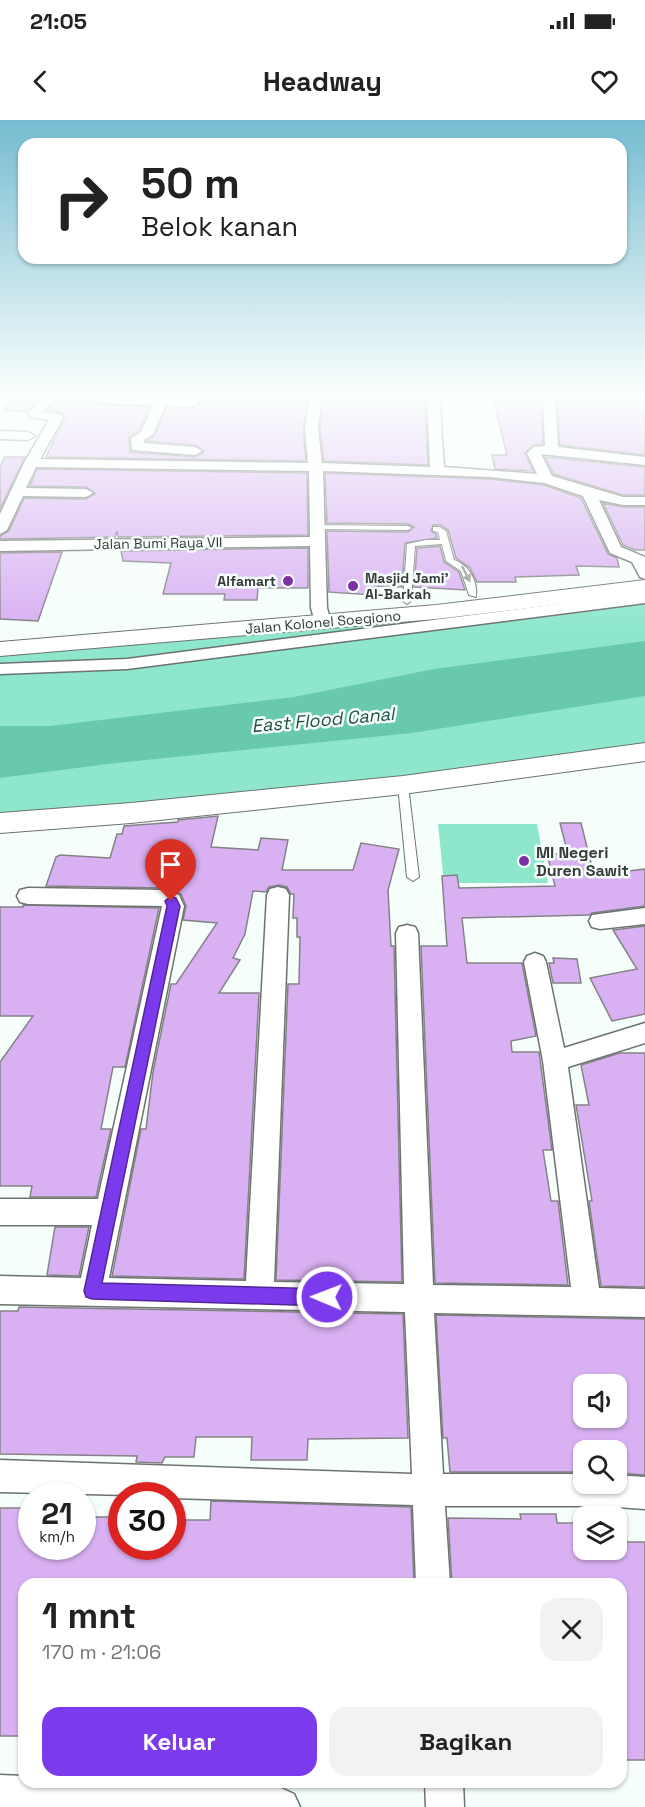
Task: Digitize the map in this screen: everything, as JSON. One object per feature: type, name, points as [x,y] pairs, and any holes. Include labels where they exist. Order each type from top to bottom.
[{"type":"main road","name":"Jalan Kolonel Soegiono","points":[[0,649],[321,615],[407,601],[645,575]]},
{"type":"main road","name":"Jalan Kolonel Soegiono","points":[[0,637],[321,615],[436,612],[645,587]]},
{"type":"main road","points":[[0,824],[403,785],[645,752]]},
{"type":"street","points":[[0,530],[27,472]]},
{"type":"street","points":[[316,472],[316,534],[321,615]]},
{"type":"street","points":[[458,472],[546,479],[589,493],[624,501],[645,501]]},
{"type":"street","points":[[543,472],[546,479]]},
{"type":"street","points":[[17,492],[86,493]]},
{"type":"street","points":[[589,493],[615,550],[639,559],[645,575]]},
{"type":"street","name":"Jalan Bumi Raya VII","points":[[0,546],[316,534]]},
{"type":"street","points":[[0,669],[127,664],[645,598]]},
{"type":"street","points":[[259,1296],[278,895]]},
{"type":"street","points":[[28,896],[165,898],[171,901],[173,906],[92,1291]]},
{"type":"street","points":[[600,921],[645,916]]},
{"type":"street","points":[[407,933],[419,1299],[433,1578]]},
{"type":"street","points":[[536,962],[555,1061],[587,1301]]},
{"type":"street","points":[[555,1061],[645,1033]]},
{"type":"street","points":[[0,1212],[109,1212]]},
{"type":"street","points":[[0,1290],[645,1303]]},
{"type":"street","points":[[0,1476],[428,1490],[602,1490],[645,1493]]},
{"type":"street","points":[[444,1788],[446,1807]]},
{"type":"street","points":[[0,1794],[281,1807]]},
{"type":"lane","points":[[316,534],[408,528]]},
{"type":"lane","points":[[435,528],[442,531],[450,561],[460,563],[469,575],[473,595]]},
{"type":"lane","points":[[407,601],[412,584],[408,556],[411,544],[445,542]]},
{"type":"lane","points":[[403,785],[413,877]]},
{"type":"shaded area","points":[[645,587],[645,752],[0,823],[0,649]]},
{"type":"shaded area","points":[[438,824],[537,824],[548,883],[444,883]]},
{"type":"water","name":"East Flood Canal","points":[[645,641],[645,696],[412,733],[107,764],[0,778],[0,726],[50,726],[294,697],[434,669]]},
{"type":"building","points":[[0,472],[18,472],[0,509]]},
{"type":"building","points":[[36,472],[307,473],[308,535],[118,537],[117,531],[115,537],[0,539],[0,536],[9,531],[24,498],[86,499],[95,494],[86,487],[30,486]]},
{"type":"building","points":[[553,472],[645,472],[645,495],[623,495]]},
{"type":"building","points":[[325,473],[489,479],[544,485],[581,498],[608,554],[617,558],[619,567],[576,566],[579,575],[515,577],[516,582],[477,582],[470,568],[456,558],[448,530],[440,525],[433,525],[431,531],[436,534],[437,538],[405,543],[402,587],[375,586],[373,595],[329,592],[327,531],[408,532],[414,527],[408,524],[327,523]]},
{"type":"building","points":[[603,503],[623,507],[645,507],[645,550],[635,550],[623,545]]},
{"type":"building","points":[[440,546],[444,562],[459,572],[465,590],[414,587],[417,548]]},
{"type":"building","points":[[308,548],[308,588],[258,588],[257,600],[224,600],[225,594],[163,594],[171,563],[123,561],[121,551]]},
{"type":"building","points":[[62,552],[38,621],[0,619],[0,553]]},
{"type":"building","points":[[218,816],[211,847],[258,850],[261,838],[288,840],[282,870],[353,870],[361,843],[399,849],[388,890],[391,946],[394,946],[402,1282],[276,1280],[288,984],[299,984],[300,937],[297,937],[297,918],[293,918],[294,894],[291,894],[287,887],[279,885],[269,887],[266,892],[253,891],[245,934],[233,958],[240,960],[219,993],[259,993],[244,1279],[112,1276],[141,1129],[146,1129],[153,1072],[171,984],[176,984],[217,923],[183,920],[186,906],[181,894],[166,888],[46,886],[56,857],[60,855],[110,858],[117,834],[122,834],[124,826]]},
{"type":"building","points":[[560,823],[581,823],[594,875],[645,869],[645,906],[589,915],[462,918],[467,963],[522,963],[536,1036],[511,1041],[512,1052],[539,1052],[552,1150],[543,1150],[551,1201],[558,1201],[568,1285],[435,1283],[421,946],[447,946],[442,876],[457,875],[459,888],[555,886],[547,854],[568,854]]},
{"type":"building","points":[[23,905],[159,908],[125,1067],[113,1067],[101,1129],[111,1129],[96,1197],[30,1197],[32,1186],[0,1186],[0,1062],[33,1016],[0,1016],[0,907],[23,907]]},
{"type":"building","points":[[645,926],[645,1014],[612,1021],[590,978],[637,969],[613,930]]},
{"type":"building","points":[[553,958],[577,959],[581,983],[553,983],[549,963],[554,963]]},
{"type":"building","points":[[620,1053],[645,1053],[645,1287],[601,1286],[589,1201],[592,1201],[576,1105],[589,1105],[581,1065]]},
{"type":"building","points":[[55,1227],[89,1227],[79,1276],[47,1275]]},
{"type":"building","points":[[19,1307],[403,1314],[408,1438],[308,1439],[307,1460],[251,1460],[252,1437],[196,1437],[194,1457],[165,1457],[162,1463],[136,1462],[137,1456],[0,1454],[0,1311],[18,1311]]},
{"type":"building","points":[[436,1315],[645,1319],[645,1475],[627,1474],[627,1440],[573,1440],[573,1472],[450,1472],[447,1438],[443,1438]]},
{"type":"building","points":[[211,1501],[411,1507],[414,1578],[18,1578],[18,1736],[0,1736],[0,1508],[18,1508],[18,1560],[96,1560],[96,1517],[108,1517],[108,1560],[186,1560],[186,1520],[210,1520]]},
{"type":"building","points":[[520,1514],[556,1514],[557,1523],[573,1523],[573,1560],[627,1560],[627,1542],[645,1542],[645,1760],[627,1760],[627,1578],[452,1578],[448,1518],[521,1519]]},
{"type":"place","name":"Alfamart","points":[[288,581]]},
{"type":"place","name":"Masjid Jami' Al-Barkah","points":[[353,586]]},
{"type":"place","name":"MI Negeri Duren Sawit","points":[[524,861]]},
{"type":"route","points":[[171,901],[173,906],[165,948],[92,1291],[327,1297]]}]
